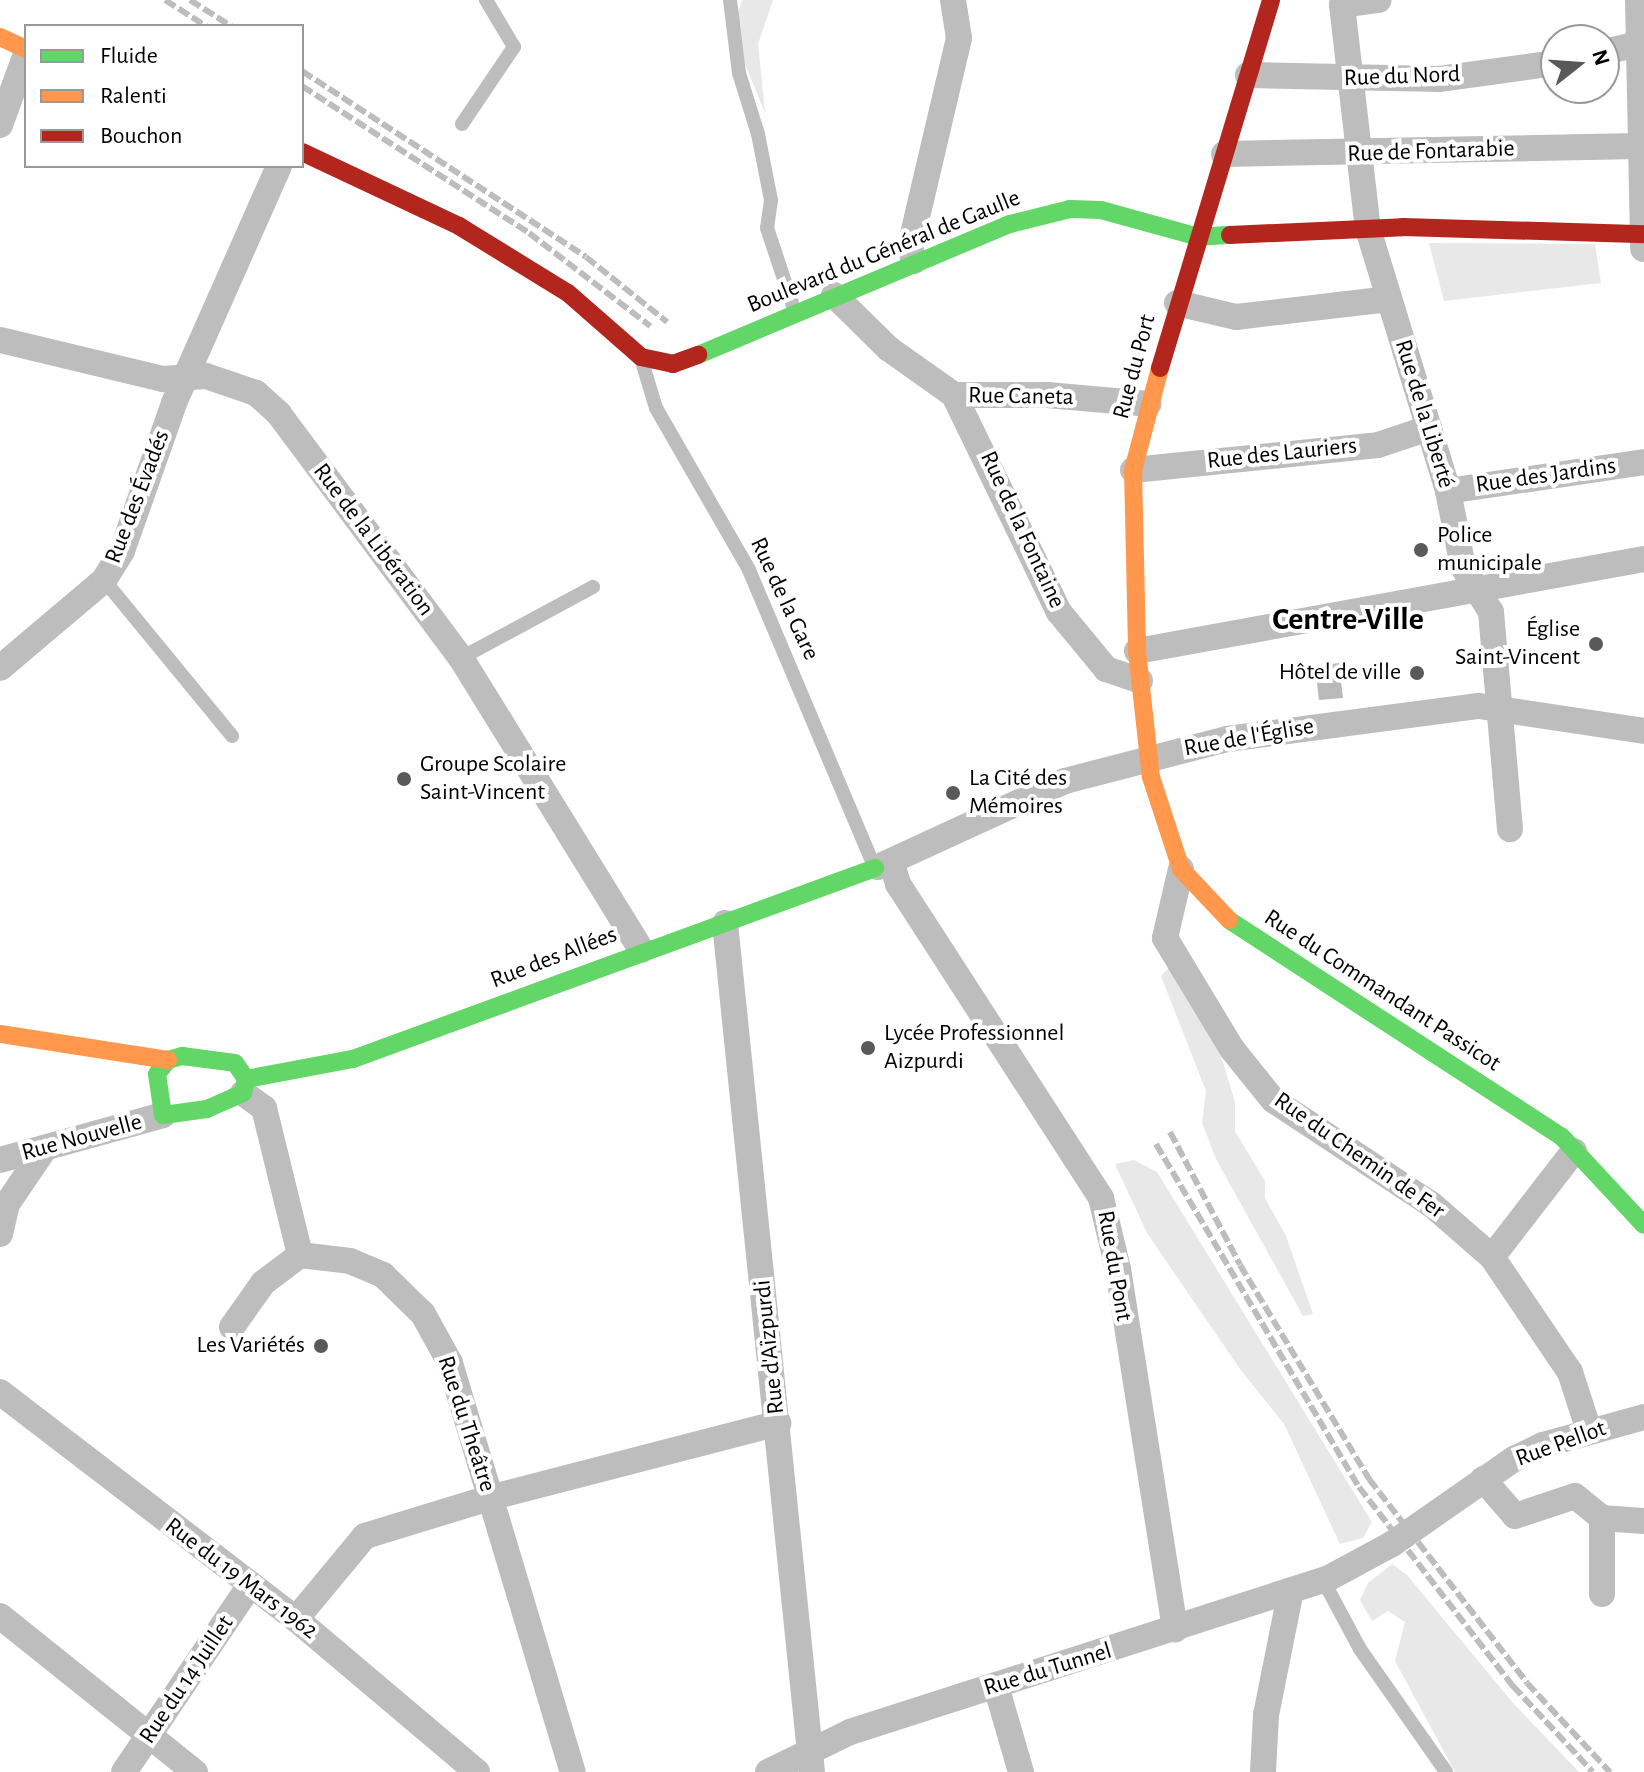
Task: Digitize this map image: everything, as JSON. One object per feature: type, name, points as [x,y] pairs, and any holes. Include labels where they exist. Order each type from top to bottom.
[{"type":"street","points":[[914,261],[910,247],[959,38],[953,0]]},
{"type":"street","name":"Rue du Port","points":[[1148,760],[1137,651],[1133,470],[1177,303],[1271,0]]},
{"type":"street","points":[[1337,3],[1379,0]]},
{"type":"street","points":[[1638,0],[1643,240]]},
{"type":"street","name":"Rue de la Liberté","points":[[1337,3],[1368,229],[1448,491],[1463,567],[1491,612],[1510,829]]},
{"type":"street","points":[[0,37],[24,50]]},
{"type":"street","points":[[1620,48],[1639,44]]},
{"type":"street","points":[[0,125],[24,57]]},
{"type":"street","name":"Rue du Nord","points":[[1248,75],[1349,80],[1439,79],[1540,65]]},
{"type":"street","name":"Rue de Fontarabie","points":[[1224,154],[1356,155],[1639,146]]},
{"type":"street","points":[[304,153],[459,226],[568,293],[641,357]]},
{"type":"street","points":[[187,377],[278,168]]},
{"type":"street","name":"Boulevard du Général de Gaulle","points":[[641,357],[673,364],[914,261],[1021,220],[1070,209],[1101,210],[1199,237],[1368,229],[1643,240]]},
{"type":"street","name":"Rue Caneta","points":[[834,295],[889,349],[954,395],[1047,395],[1149,404]]},
{"type":"street","points":[[1177,303],[1236,317],[1389,299]]},
{"type":"street","name":"Rue de la Libération","points":[[0,340],[163,379],[206,376],[256,393],[279,414],[461,658],[641,950]]},
{"type":"street","name":"Rue des Évadés","points":[[0,668],[104,580],[122,551],[187,377]]},
{"type":"street","name":"Rue de la Fontaine","points":[[954,395],[1059,612],[1106,669],[1140,681]]},
{"type":"street","name":"Rue des Lauriers","points":[[1133,470],[1378,445],[1429,428]]},
{"type":"street","name":"Rue des Jardins","points":[[1448,491],[1644,462]]},
{"type":"street","points":[[1137,651],[1479,592],[1644,559]]},
{"type":"street","name":"Rue de l'Église","points":[[883,866],[1065,781],[1241,737],[1498,707],[1644,731]]},
{"type":"street","name":"Rue du Commandant Passicot","points":[[1148,760],[1181,869],[1225,917],[1562,1137],[1644,1225]]},
{"type":"street","name":"Rue des Allées","points":[[163,1115],[207,1109],[253,1089],[353,1059],[641,950],[883,866]]},
{"type":"street","name":"Rue du Pont","points":[[883,866],[898,884],[1101,1198],[1118,1269],[1175,1630]]},
{"type":"street","name":"Rue du Chemin de Fer","points":[[1181,869],[1165,938],[1232,1049],[1273,1100],[1431,1204],[1492,1257],[1570,1372],[1589,1431]]},
{"type":"street","name":"Rue d'Aïzpurdi","points":[[725,923],[778,1423],[809,1762]]},
{"type":"street","points":[[0,1034],[126,1053],[162,1067]]},
{"type":"street","points":[[162,1067],[182,1056],[235,1063],[253,1089],[300,1255],[263,1283],[232,1327]]},
{"type":"street","points":[[162,1067],[163,1115]]},
{"type":"street","name":"Rue Nouvelle","points":[[0,1160],[163,1115]]},
{"type":"street","points":[[0,1234],[7,1204],[45,1148]]},
{"type":"street","points":[[1492,1257],[1574,1151]]},
{"type":"street","name":"Rue du Theâtre","points":[[300,1255],[350,1261],[383,1275],[423,1314],[450,1363],[573,1772]]},
{"type":"street","name":"Rue du 19 Mars 1962","points":[[0,1392],[249,1587],[296,1619],[477,1772]]},
{"type":"street","name":"Rue Pellot","points":[[1443,1506],[1543,1445],[1644,1417]]},
{"type":"street","points":[[296,1619],[365,1536],[489,1498],[778,1423]]},
{"type":"street","points":[[1483,1479],[1515,1516],[1575,1496],[1602,1518],[1644,1521]]},
{"type":"street","name":"Rue du Tunnel","points":[[809,1762],[850,1732],[1323,1580],[1379,1552],[1443,1506]]},
{"type":"street","points":[[1602,1518],[1602,1594]]},
{"type":"street","name":"Rue du 14 Juillet","points":[[124,1772],[249,1587]]},
{"type":"street","points":[[1263,1772],[1266,1715],[1291,1590]]},
{"type":"street","points":[[0,1616],[195,1772]]},
{"type":"street","points":[[996,1686],[1021,1772]]},
{"type":"street","points":[[768,1772],[809,1762]]},
{"type":"lane","points":[[462,124],[514,47],[486,0]]},
{"type":"lane","points":[[730,0],[739,73],[758,134],[771,200],[767,228],[795,312]]},
{"type":"lane","name":"Rue de la Gare","points":[[641,357],[656,408],[755,585],[883,866]]},
{"type":"lane","points":[[104,580],[232,736]]},
{"type":"lane","points":[[461,658],[593,587]]},
{"type":"lane","points":[[1323,1580],[1360,1649],[1446,1772]]},
{"type":"shaded area","points":[[742,0],[773,0],[758,44],[765,113],[743,59],[737,15]]},
{"type":"shaded area","points":[[1429,243],[1595,244],[1601,283],[1444,301]]},
{"type":"shaded area","points":[[1339,663],[1343,698],[1319,700],[1315,666]]},
{"type":"shaded area","points":[[1170,967],[1207,1025],[1223,1062],[1235,1102],[1235,1131],[1265,1181],[1265,1198],[1286,1236],[1313,1314],[1303,1316],[1216,1159],[1202,1123],[1206,1091],[1161,976]]},
{"type":"shaded area","points":[[1134,1160],[1157,1172],[1372,1522],[1363,1538],[1340,1544],[1284,1424],[1240,1369],[1147,1233],[1115,1164]]},
{"type":"shaded area","points":[[1392,1564],[1407,1575],[1513,1703],[1579,1772],[1455,1772],[1395,1661],[1405,1622],[1388,1611],[1372,1621],[1360,1600],[1368,1583]]},
{"type":"railway","points":[[165,0],[203,24]]},
{"type":"railway","points":[[190,0],[228,24]]},
{"type":"railway","points":[[304,72],[586,257],[667,322]]},
{"type":"railway","points":[[304,87],[529,233],[650,326]]},
{"type":"railway","points":[[1170,1132],[1240,1265],[1369,1479],[1527,1683],[1610,1772]]},
{"type":"railway","points":[[1156,1144],[1359,1487],[1513,1686],[1593,1772]]},
{"type":"traffic: fast","points":[[698,355],[1010,224],[1070,209],[1101,210],[1199,237],[1230,235]]},
{"type":"traffic: fast","points":[[246,1079],[353,1059],[875,868]]},
{"type":"traffic: fast","points":[[1229,920],[1562,1137],[1644,1225]]},
{"type":"traffic: fast","points":[[182,1056],[235,1063],[246,1079],[243,1093],[207,1109],[163,1115],[157,1074],[168,1060],[182,1056]]},
{"type":"traffic: slow","points":[[0,37],[24,48]]},
{"type":"traffic: slow","points":[[1160,368],[1133,470],[1137,651],[1151,777],[1181,869],[1229,920]]},
{"type":"traffic: slow","points":[[0,1034],[168,1060]]},
{"type":"traffic: jam","points":[[1160,368],[1271,0]]},
{"type":"traffic: jam","points":[[304,153],[459,226],[568,293],[641,357],[673,364],[698,355]]},
{"type":"traffic: jam","points":[[1230,235],[1403,227],[1644,234]]},
{"type":"place","name":"Police municipale","points":[[1421,550]]},
{"type":"place","name":"Église Saint-Vincent","points":[[1596,644]]},
{"type":"place","name":"Hôtel de ville","points":[[1417,673]]},
{"type":"place","name":"Groupe Scolaire Saint-Vincent","points":[[404,779]]},
{"type":"place","name":"La Cité des Mémoires","points":[[953,793]]},
{"type":"place","name":"Lycée Professionnel Aizpurdi","points":[[868,1048]]},
{"type":"place","name":"Les Variétés","points":[[321,1346]]},
{"type":"district","name":"Centre-Ville","points":[[1348,619]]}]
